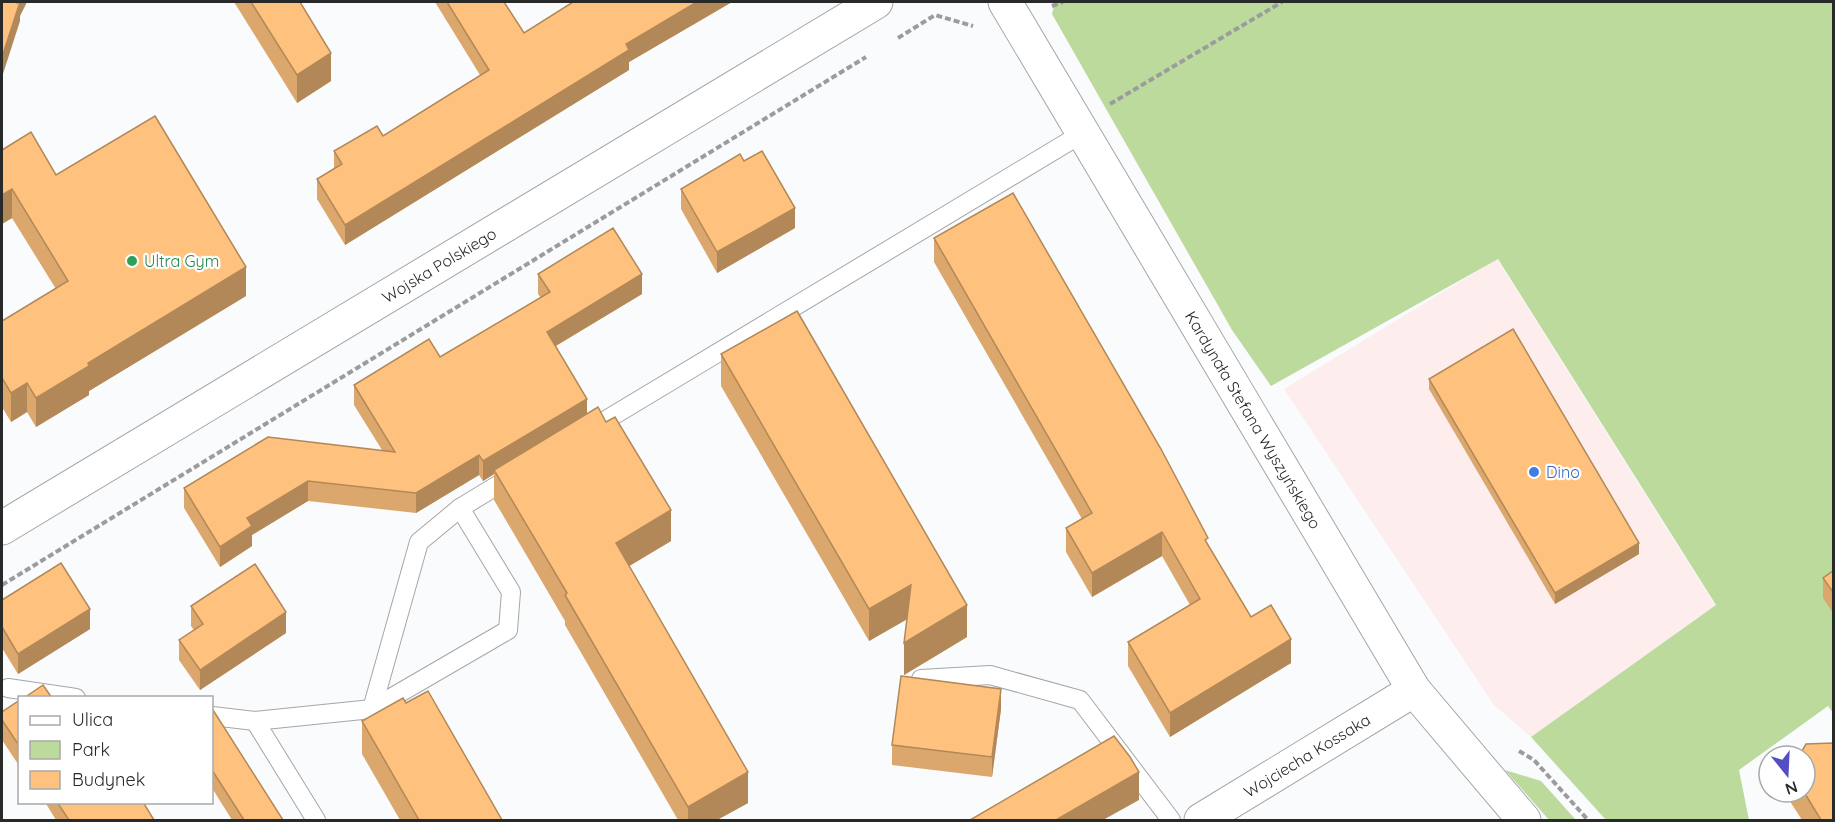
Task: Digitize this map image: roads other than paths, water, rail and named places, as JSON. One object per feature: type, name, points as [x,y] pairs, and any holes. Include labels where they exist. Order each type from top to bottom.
[{"type":"street","name":"Wojska Polskiego","points":[[2,528],[876,2]]},
{"type":"street","name":"Kardynała Stefana Wyszyńskiego","points":[[1005,2],[1414,690],[1524,820]]},
{"type":"street","name":"Wojciecha Kossaka","points":[[1201,820],[1414,690]]},
{"type":"lane","points":[[569,442],[1083,133]]},
{"type":"lane","points":[[372,709],[419,542],[460,508],[529,466]]},
{"type":"lane","points":[[213,716],[255,722],[372,709],[508,630],[512,592],[460,508]]},
{"type":"lane","points":[[921,679],[990,675],[1080,700],[1171,820]]},
{"type":"lane","points":[[8,688],[62,696]]},
{"type":"lane","points":[[255,722],[316,820]]},
{"type":"place","name":"Ultra Gym","points":[[132,261]]},
{"type":"place","name":"Dino","points":[[1534,472]]}]
